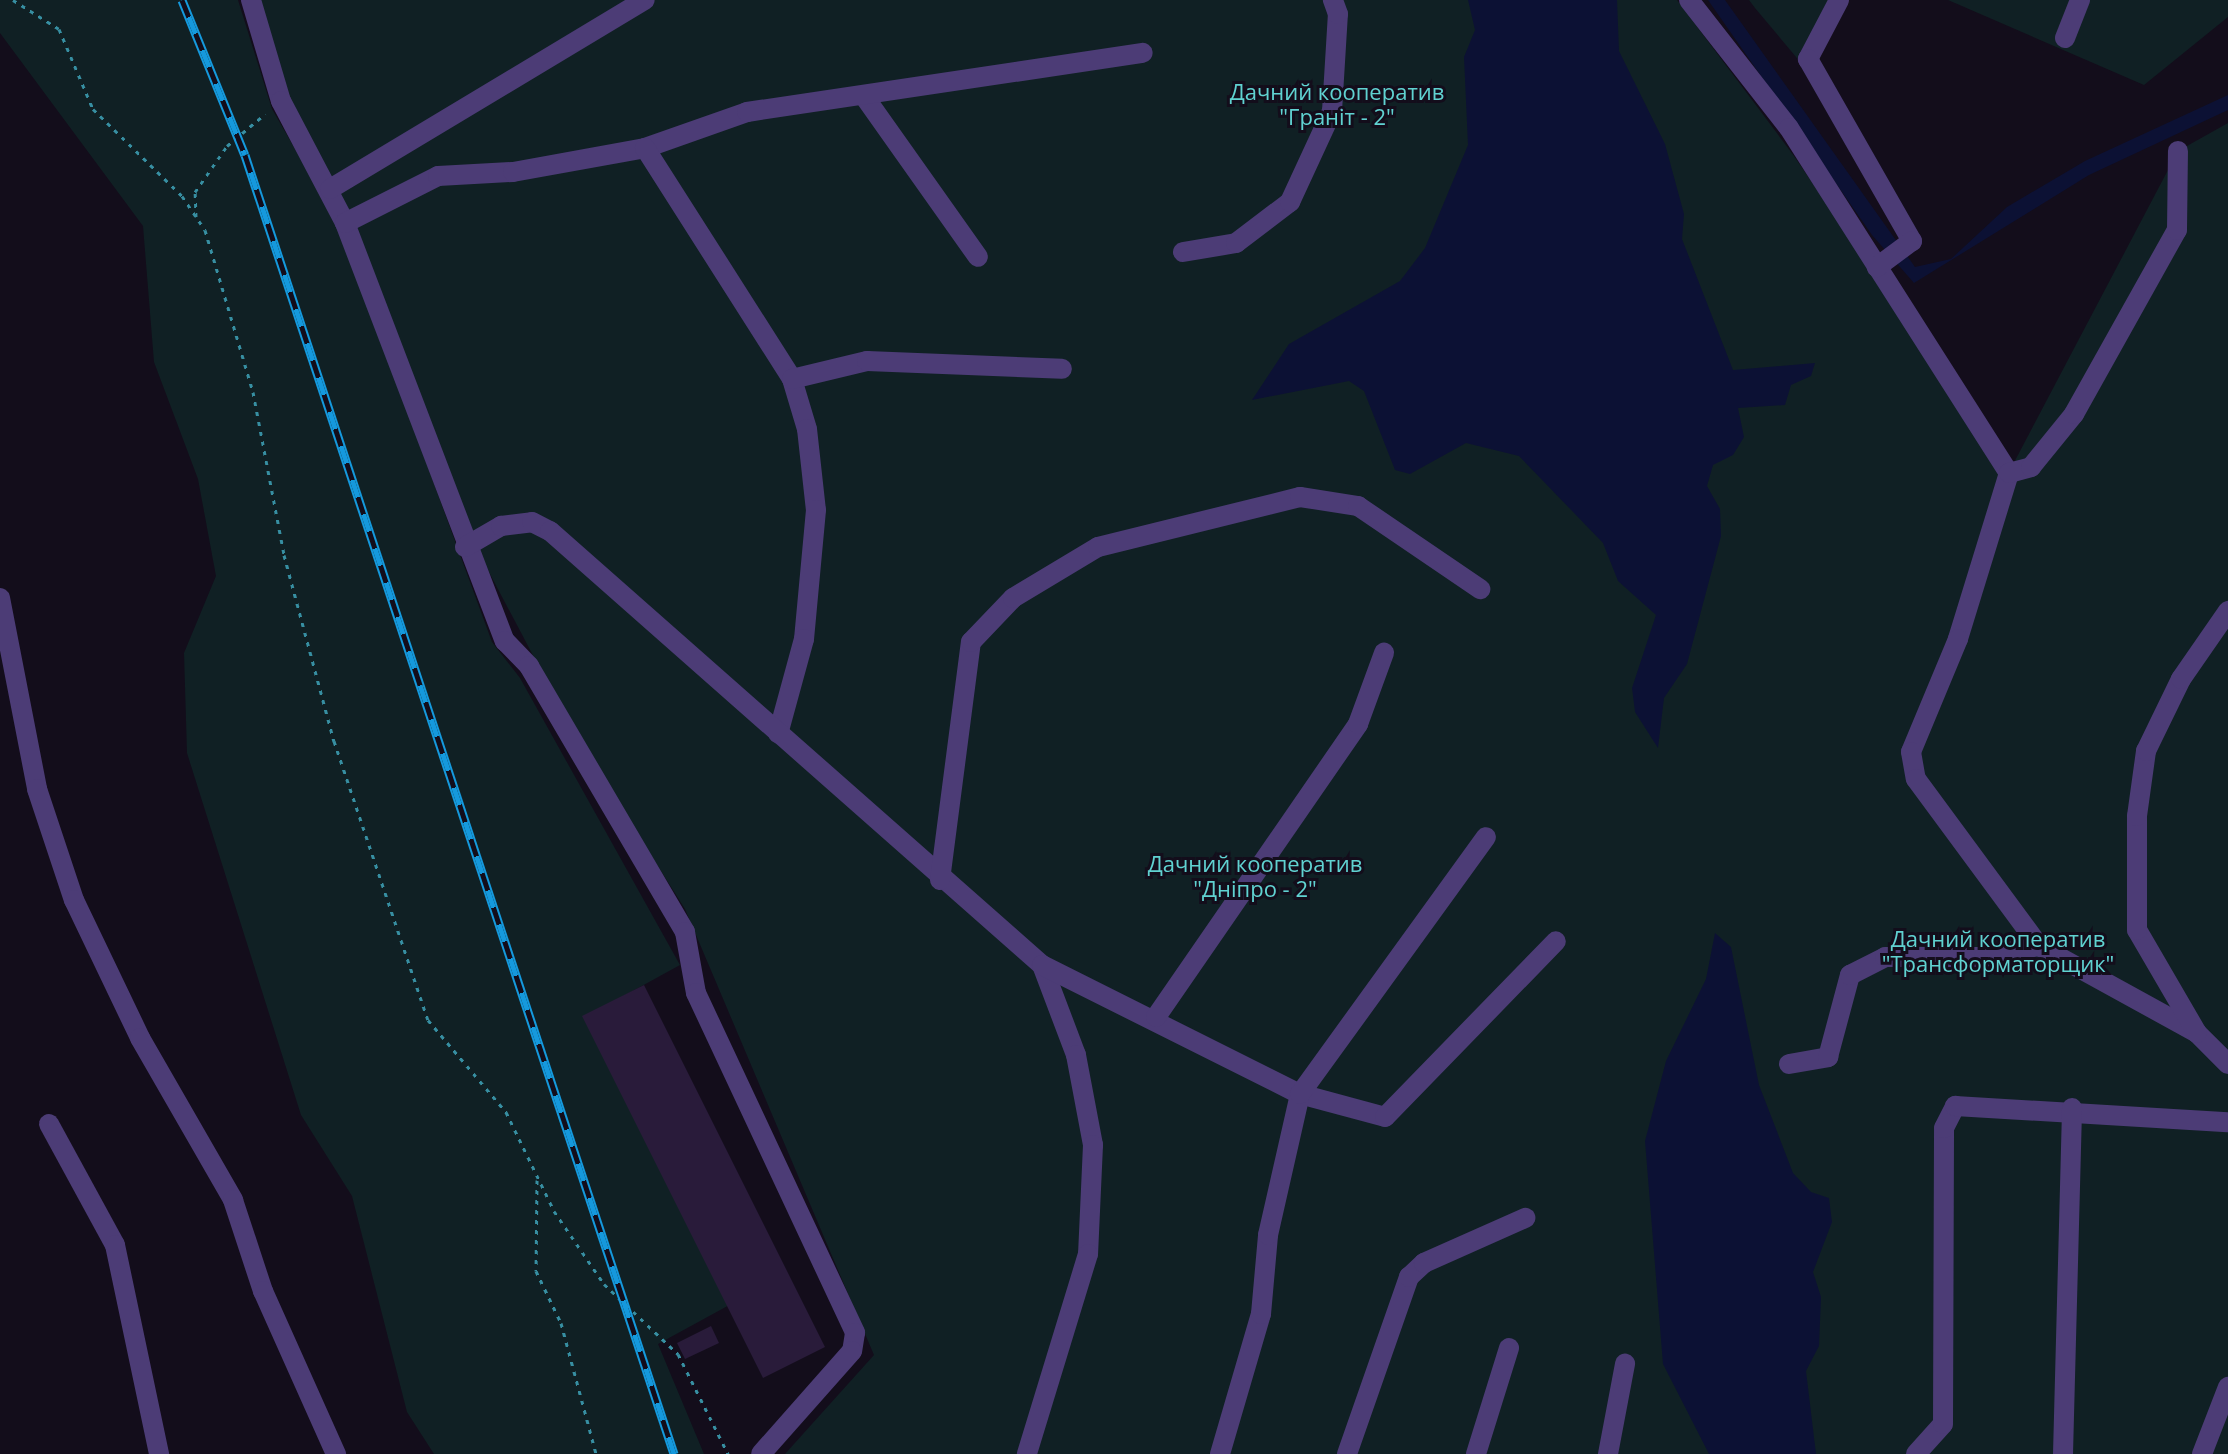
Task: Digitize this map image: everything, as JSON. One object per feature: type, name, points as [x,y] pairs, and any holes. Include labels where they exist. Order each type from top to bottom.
[{"type":"lane","points":[[251,0],[281,101],[330,189],[345,223],[465,547],[505,641],[529,666],[685,932],[696,993],[855,1333],[852,1351],[761,1454]]},
{"type":"lane","points":[[330,189],[645,0]]},
{"type":"lane","points":[[1183,252],[1236,243],[1290,202],[1332,111],[1338,14],[1333,0]]},
{"type":"lane","points":[[1689,0],[1789,128],[2009,473],[1958,639],[1911,752],[1916,779],[2039,946],[2197,1033]]},
{"type":"lane","points":[[1839,0],[1808,59],[1912,241],[1877,267]]},
{"type":"lane","points":[[2065,38],[2080,0]]},
{"type":"lane","points":[[345,223],[438,176],[513,172],[645,148],[747,112],[1143,53]]},
{"type":"lane","points":[[864,96],[978,257]]},
{"type":"lane","points":[[645,148],[792,379],[816,510],[804,639],[778,734]]},
{"type":"lane","points":[[2009,473],[2031,467],[2074,414],[2177,230],[2178,151]]},
{"type":"lane","points":[[792,379],[867,361],[1062,369]]},
{"type":"lane","points":[[940,880],[971,642],[1013,598],[1098,547],[1300,497],[1358,506],[1480,589]]},
{"type":"lane","points":[[465,547],[501,526],[532,522],[550,531],[940,880],[1042,965],[1156,1017],[1212,1055],[1300,1094],[1385,1117],[1556,941]]},
{"type":"lane","points":[[0,598],[37,789],[74,900],[140,1038],[233,1200],[263,1291],[336,1454]]},
{"type":"lane","points":[[2228,611],[2181,679],[2146,751],[2137,816],[2137,930],[2197,1033],[2228,1064]]},
{"type":"lane","points":[[1156,1017],[1358,724],[1384,653]]},
{"type":"lane","points":[[1220,1454],[1261,1314],[1268,1235],[1300,1094],[1486,837]]},
{"type":"lane","points":[[1789,1064],[1828,1057],[1850,975],[1885,957],[1984,957],[2039,946]]},
{"type":"lane","points":[[1027,1454],[1088,1254],[1093,1145],[1076,1055],[1042,965]]},
{"type":"lane","points":[[1916,1454],[1943,1424],[1949,1116],[1968,1102],[2228,1122]]},
{"type":"lane","points":[[2063,1454],[2072,1108]]},
{"type":"lane","points":[[49,1124],[115,1245],[159,1454]]},
{"type":"lane","points":[[1347,1454],[1409,1277],[1424,1263],[1525,1218]]},
{"type":"lane","points":[[1476,1454],[1509,1348]]},
{"type":"lane","points":[[1608,1454],[1625,1364]]},
{"type":"lane","points":[[2202,1454],[2228,1387]]},
{"type":"path","points":[[13,0],[59,29],[93,109],[196,217]]},
{"type":"path","points":[[281,101],[227,146],[195,192],[196,217],[253,392],[284,555],[363,841],[428,1020],[506,1112],[537,1176],[604,1284],[678,1354],[728,1454]]},
{"type":"path","points":[[537,1176],[536,1271],[561,1323],[596,1454]]},
{"type":"green space","points":[[0,0],[238,0],[272,109],[340,227],[492,642],[520,678],[680,965],[589,1015],[733,1303],[658,1344],[704,1454],[434,1454],[407,1412],[352,1196],[301,1115],[187,753],[184,653],[216,576],[198,479],[154,362],[143,226],[0,33]]},
{"type":"green space","points":[[251,0],[1677,0],[1794,156],[2009,472],[2178,151],[2228,123],[2228,1454],[785,1454],[874,1355],[685,909],[575,735],[471,538],[353,224],[283,106]]},
{"type":"green space","points":[[1749,0],[1844,0],[1812,76],[1755,8]]},
{"type":"green space","points":[[1948,0],[2228,0],[2228,17],[2144,85]]},
{"type":"shaded area","points":[[1468,0],[1617,0],[1619,51],[1665,144],[1684,214],[1682,239],[1733,370],[1815,363],[1811,376],[1791,385],[1785,405],[1738,408],[1744,437],[1733,455],[1713,465],[1707,486],[1720,509],[1721,536],[1687,664],[1664,698],[1658,748],[1635,712],[1632,688],[1656,615],[1618,581],[1603,543],[1519,456],[1466,443],[1410,474],[1395,470],[1364,391],[1349,381],[1252,400],[1289,344],[1400,281],[1425,248],[1468,145],[1464,57],[1475,30]]},
{"type":"shaded area","points":[[1708,0],[1725,0],[1915,267],[1951,259],[2007,207],[2085,161],[2228,95],[2228,110],[2089,175],[1914,283],[1872,235]]},
{"type":"shaded area","points":[[1715,933],[1731,947],[1759,1085],[1793,1173],[1811,1192],[1829,1198],[1832,1222],[1813,1272],[1821,1297],[1819,1346],[1806,1371],[1816,1454],[1709,1454],[1663,1364],[1645,1141],[1666,1061],[1706,979]]},
{"type":"building","points":[[644,985],[825,1347],[763,1378],[582,1016]]},
{"type":"building","points":[[711,1326],[719,1343],[685,1359],[677,1343]]},
{"type":"railway","points":[[182,0],[245,155],[674,1454]]},
{"type":"park label","name":"Дачний кооператив \"Граніт - 2\"","points":[[1337,104]]},
{"type":"park label","name":"Дачний кооператив \"Дніпро - 2\"","points":[[1255,876]]},
{"type":"park label","name":"Дачний кооператив \"Трансформаторщик\"","points":[[1998,950]]}]
